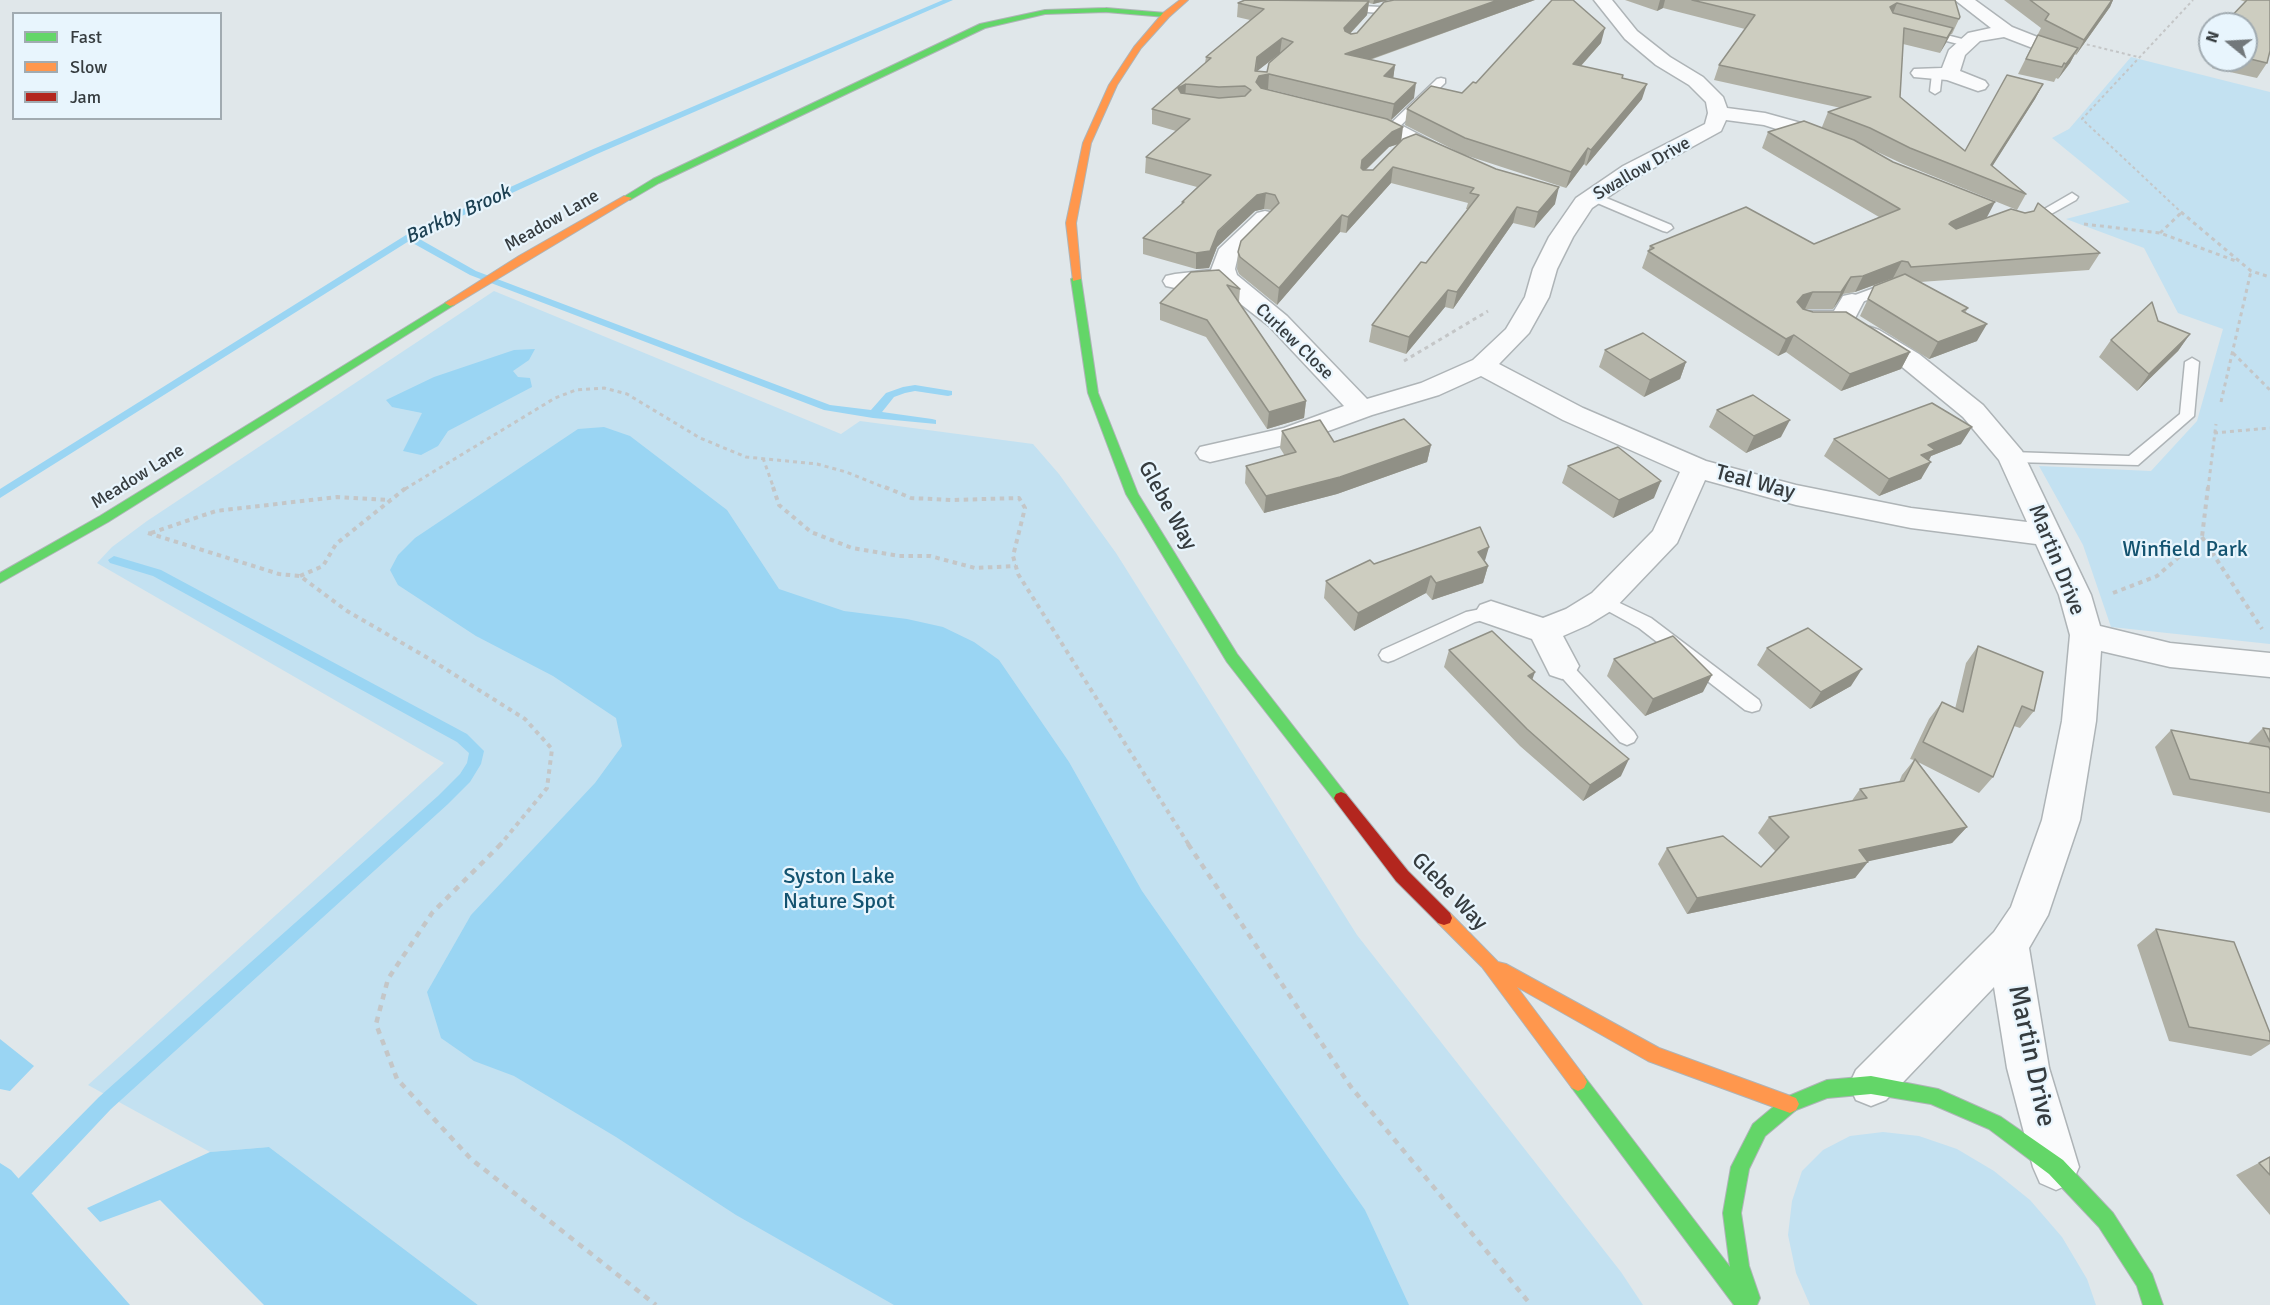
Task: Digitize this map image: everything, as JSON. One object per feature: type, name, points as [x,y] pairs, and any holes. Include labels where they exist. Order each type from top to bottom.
[{"type":"street","name":"Glebe Way","points":[[1184,0],[1138,47],[1113,85],[1087,144],[1071,224],[1078,304],[1093,393],[1132,494],[1232,658],[1402,876],[1488,962],[1746,1305]]},
{"type":"street","points":[[1603,0],[1632,34],[1663,61],[1696,81],[1716,101],[1718,112],[1766,119],[1805,130],[1845,146]]},
{"type":"street","points":[[1962,2],[2006,32],[2042,45]]},
{"type":"street","name":"Meadow Lane","points":[[0,579],[104,519],[498,273],[656,182],[983,26],[1045,12],[1106,10],[1167,15]]},
{"type":"street","points":[[1978,85],[1936,78],[1966,43],[1974,38],[2006,32]]},
{"type":"street","name":"Swallow Drive","points":[[1482,366],[1516,333],[1537,297],[1545,269],[1580,199],[1714,126],[1718,112]]},
{"type":"street","points":[[1342,114],[1392,128],[1411,144],[1463,164]]},
{"type":"street","points":[[2016,220],[2040,215]]},
{"type":"street","points":[[1175,281],[1225,276],[1223,269],[1227,254],[1265,218]]},
{"type":"street","name":"Curlew Close","points":[[1225,276],[1233,286],[1278,321],[1353,400]]},
{"type":"street","points":[[1805,319],[1847,310]]},
{"type":"street","name":"Martin Drive","points":[[1847,310],[1973,411],[2012,457],[2075,595],[2086,635],[2079,721],[2061,820],[2028,915],[2008,945],[1871,1084]]},
{"type":"street","points":[[1210,453],[1291,435],[1353,400],[1430,389],[1482,366]]},
{"type":"street","name":"Teal Way","points":[[1482,366],[1574,414],[1696,468],[1796,495],[1911,518],[2048,535]]},
{"type":"street","points":[[1491,613],[1544,631],[1577,617],[1603,601],[1666,536],[1696,468]]},
{"type":"street","points":[[1544,631],[1562,666]]},
{"type":"street","points":[[2086,635],[2169,655],[2270,665]]},
{"type":"street","name":"Martin Drive","points":[[2008,945],[2028,1068],[2056,1167]]},
{"type":"street","name":"Glebe Way","points":[[1488,962],[1654,1055],[1790,1104]]},
{"type":"street","points":[[1752,1305],[1739,1266],[1732,1213],[1740,1167],[1760,1130],[1790,1104],[1827,1089],[1871,1084],[1932,1095],[1995,1123],[2056,1167],[2106,1220],[2158,1301]]},
{"type":"lane","points":[[1330,7],[1383,11]]},
{"type":"lane","points":[[1912,29],[1966,43]]},
{"type":"lane","points":[[1392,128],[1403,120],[1441,81]]},
{"type":"lane","points":[[2040,215],[2072,197]]},
{"type":"lane","points":[[1580,199],[1667,228]]},
{"type":"lane","points":[[1847,310],[1894,284]]},
{"type":"lane","points":[[2012,457],[2133,461],[2187,416],[2192,362]]},
{"type":"lane","points":[[1603,601],[1645,623],[1752,705]]},
{"type":"lane","points":[[1388,655],[1472,616],[1491,613]]},
{"type":"lane","points":[[1562,666],[1627,737]]},
{"type":"path","points":[[2193,0],[2082,119],[2181,212],[2239,262],[2251,272],[2270,277]]},
{"type":"path","points":[[2042,45],[2043,38],[2060,38],[2138,57]]},
{"type":"path","points":[[2160,233],[2181,212]]},
{"type":"path","points":[[2040,215],[2068,222],[2160,233],[2239,262]]},
{"type":"path","points":[[2219,410],[2251,272]]},
{"type":"path","points":[[1353,400],[1366,384],[1489,310],[1537,297]]},
{"type":"path","points":[[2233,353],[2270,390]]},
{"type":"path","points":[[104,519],[279,574],[300,576],[323,566],[336,544],[408,487],[555,398],[576,390],[604,388],[627,394],[700,438],[747,457],[817,464],[846,472],[910,498],[952,500],[1019,498],[1025,508],[1012,556],[1018,574],[1031,596],[1226,903],[1351,1087],[1531,1305]]},
{"type":"path","points":[[2217,421],[2202,537],[2264,631]]},
{"type":"path","points":[[2214,433],[2270,428]]},
{"type":"path","points":[[763,458],[779,505],[811,532],[852,548],[899,556],[930,556],[975,568],[1016,566]]},
{"type":"path","points":[[150,534],[216,511],[337,497],[392,500]]},
{"type":"path","points":[[2075,595],[2105,596],[2157,576],[2202,537]]},
{"type":"path","points":[[300,576],[346,611],[525,718],[552,749],[547,788],[512,834],[432,913],[388,979],[376,1024],[397,1079],[471,1159],[656,1305]]},
{"type":"green space","name":"Winfield Park","points":[[2131,57],[2270,92],[2270,644],[2111,627],[2083,545],[2039,466],[2151,471],[2197,421],[2223,329],[2178,313],[2144,248],[2066,219],[2130,202],[2052,138],[2069,129]]},
{"type":"green space","name":"Syston Lake Nature Spot","points":[[494,291],[841,434],[860,421],[1033,444],[1059,474],[1116,553],[1357,935],[1621,1272],[1643,1305],[478,1305],[269,1147],[210,1152],[88,1085],[444,763],[97,563],[112,547],[147,521]]},
{"type":"green space","points":[[1883,1132],[1919,1136],[1957,1149],[1994,1171],[2030,1200],[2062,1237],[2087,1279],[2096,1305],[1810,1305],[1796,1273],[1788,1235],[1792,1201],[1802,1171],[1823,1150],[1850,1136]]},
{"type":"water","points":[[535,349],[529,360],[513,371],[518,377],[530,378],[532,387],[448,431],[438,446],[421,455],[403,451],[422,413],[392,407],[386,400],[434,377],[514,350]]},
{"type":"water","points":[[604,427],[630,436],[727,510],[779,589],[844,611],[907,619],[943,627],[974,642],[999,660],[1069,762],[1142,891],[1365,1210],[1409,1305],[894,1305],[736,1215],[616,1137],[514,1076],[474,1061],[441,1038],[427,992],[471,915],[595,783],[622,746],[616,718],[553,676],[476,636],[398,585],[390,570],[398,555],[415,538],[578,429]]},
{"type":"water","points":[[0,1039],[34,1066],[10,1091],[0,1089]]},
{"type":"water","points":[[269,1147],[478,1305],[264,1305],[160,1200],[100,1222],[87,1208],[210,1152]]},
{"type":"water","points":[[0,1163],[11,1170],[130,1305],[0,1305]]},
{"type":"building","points":[[1245,0],[1369,1],[1344,28],[1351,34],[1357,33],[1384,2],[1394,0],[1498,0],[1345,54],[1395,65],[1384,76],[1416,83],[1394,104],[1269,74],[1259,76],[1256,82],[1261,88],[1387,119],[1403,127],[1392,132],[1362,160],[1363,170],[1373,170],[1403,139],[1416,134],[1496,169],[1559,187],[1538,212],[1517,207],[1457,292],[1448,290],[1409,337],[1372,325],[1421,262],[1426,263],[1479,195],[1470,193],[1474,188],[1393,167],[1348,217],[1342,215],[1279,288],[1240,257],[1238,252],[1241,241],[1279,203],[1275,195],[1266,193],[1257,195],[1218,231],[1210,251],[1196,253],[1143,238],[1211,175],[1146,157],[1190,119],[1152,109],[1211,58],[1206,57],[1264,9],[1238,3]],"holes":[[[1282,38],[1293,42],[1269,63],[1267,72],[1255,71],[1257,57]],[[1186,84],[1219,87],[1245,86],[1251,90],[1245,96],[1219,98],[1181,93],[1178,88]]]},
{"type":"building","points":[[1552,0],[1573,0],[1605,28],[1573,64],[1623,75],[1622,78],[1647,84],[1591,150],[1588,148],[1571,172],[1465,138],[1407,109],[1431,86],[1462,93],[1473,82],[1476,83]]},
{"type":"building","points":[[1692,0],[1955,0],[1959,19],[1897,3],[1890,7],[1893,13],[1953,28],[1947,38],[1904,28],[1900,97],[1965,151],[2007,75],[2043,84],[1991,165],[2026,194],[1910,148],[1870,128],[1828,112],[1871,97],[1719,65],[1755,15]]},
{"type":"building","points":[[2030,0],[2112,0],[2084,40],[2045,20],[2049,14]]},
{"type":"building","points":[[2247,0],[2270,0],[2270,51],[2267,63],[2258,61],[2258,12],[2236,12]]},
{"type":"building","points":[[2038,35],[2078,48],[2062,67],[2026,59]]},
{"type":"building","points":[[1804,121],[1854,140],[1893,162],[1995,202],[1949,224],[1956,229],[2011,209],[2025,213],[2034,211],[2038,203],[2100,253],[1911,267],[1908,262],[1902,261],[1863,276],[1851,277],[1841,292],[1813,292],[1803,295],[1797,302],[1803,309],[1813,312],[1846,312],[1910,352],[1850,374],[1794,335],[1786,339],[1648,251],[1654,248],[1650,246],[1746,207],[1814,244],[1900,209],[1768,132]]},
{"type":"building","points":[[1219,270],[1240,289],[1227,285],[1306,401],[1269,412],[1207,320],[1160,303],[1191,272]]},
{"type":"building","points":[[1905,274],[1968,308],[1962,311],[1987,324],[1938,342],[1868,299],[1874,286]]},
{"type":"building","points":[[2152,302],[2158,321],[2190,334],[2149,374],[2111,340]]},
{"type":"building","points":[[1643,333],[1686,362],[1650,380],[1605,350]]},
{"type":"building","points":[[1753,395],[1790,420],[1754,436],[1717,410]]},
{"type":"building","points":[[1932,403],[1972,427],[1928,445],[1935,450],[1921,455],[1931,462],[1889,479],[1834,439]]},
{"type":"building","points":[[1404,419],[1431,445],[1340,477],[1266,496],[1246,466],[1296,452],[1282,431],[1320,420],[1334,442]]},
{"type":"building","points":[[1618,447],[1661,481],[1619,500],[1568,466]]},
{"type":"building","points":[[1480,527],[1489,547],[1478,552],[1488,566],[1436,583],[1431,576],[1358,613],[1326,581],[1370,560],[1374,564]]},
{"type":"building","points":[[1808,628],[1862,669],[1821,692],[1767,648]]},
{"type":"building","points":[[1492,631],[1535,672],[1528,676],[1629,759],[1590,785],[1527,729],[1449,650]]},
{"type":"building","points":[[1673,636],[1712,675],[1653,699],[1614,659]]},
{"type":"building","points":[[1978,646],[2043,672],[2034,711],[2022,706],[1993,777],[1923,742],[1942,702],[1963,712]]},
{"type":"building","points":[[2263,728],[2270,729],[2270,742]]},
{"type":"building","points":[[2171,730],[2269,747],[2270,793],[2190,779]]},
{"type":"building","points":[[1915,759],[1967,827],[1859,850],[1868,862],[1697,898],[1667,848],[1723,836],[1761,867],[1789,837],[1769,817],[1867,798],[1860,789],[1904,781]]},
{"type":"building","points":[[2156,929],[2234,942],[2270,1033],[2270,1041],[2189,1027]]},
{"type":"building","points":[[2270,1157],[2270,1175],[2259,1163]]},
{"type":"waterway","name":"Barkby Brook","points":[[409,237],[594,152],[949,0]]},
{"type":"waterway","name":"Barkby Brook","points":[[0,494],[409,237]]},
{"type":"waterway","points":[[409,237],[473,273],[828,408],[874,414]]},
{"type":"waterway","points":[[874,414],[890,395],[903,390],[915,388],[948,393]]},
{"type":"waterway","points":[[874,414],[932,422]]},
{"type":"waterway","points":[[25,1186],[105,1103],[443,800],[465,778],[474,764],[477,751],[462,738],[157,573],[114,560]]},
{"type":"traffic: fast","points":[[627,198],[656,181],[983,26],[1045,12],[1106,10],[1166,15]]},
{"type":"traffic: fast","points":[[1076,279],[1093,393],[1132,494],[1232,658],[1341,798]]},
{"type":"traffic: fast","points":[[0,579],[104,519],[450,303]]},
{"type":"traffic: fast","points":[[1578,1082],[1746,1305]]},
{"type":"traffic: fast","points":[[1750,1298],[1739,1266],[1732,1213],[1740,1167],[1759,1130],[1790,1104],[1827,1089],[1871,1085],[1932,1095],[1995,1123],[2056,1167],[2106,1220],[2145,1281],[2153,1305]]},
{"type":"traffic: slow","points":[[1076,279],[1071,223],[1087,143],[1113,85],[1138,47],[1166,15],[1184,0]]},
{"type":"traffic: slow","points":[[450,303],[522,258],[627,198]]},
{"type":"traffic: slow","points":[[1444,918],[1488,962],[1578,1082]]},
{"type":"traffic: slow","points":[[1500,969],[1654,1055],[1790,1104]]},
{"type":"traffic: jam","points":[[1341,798],[1402,876],[1444,918]]}]
